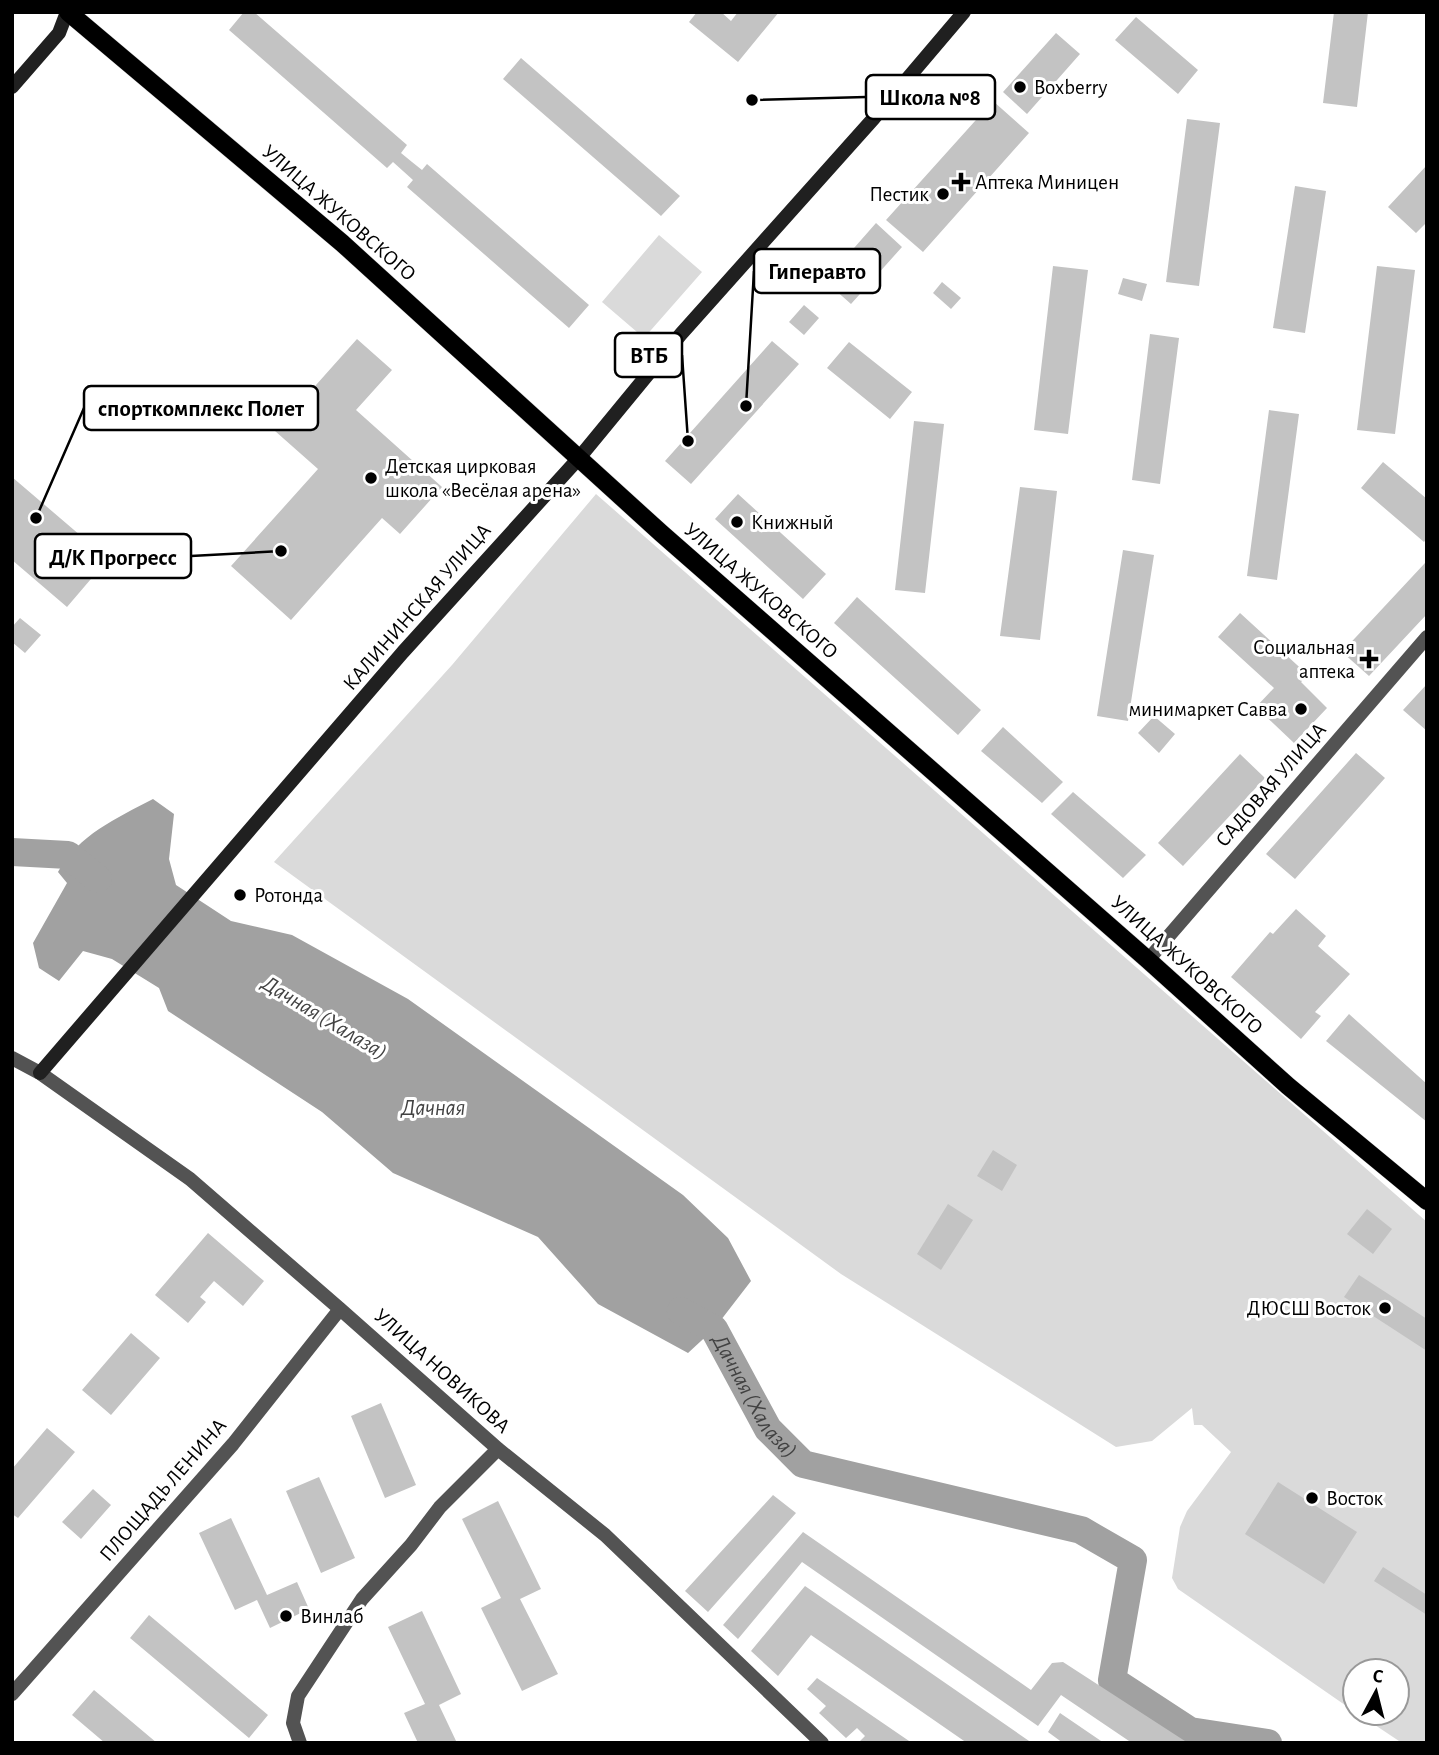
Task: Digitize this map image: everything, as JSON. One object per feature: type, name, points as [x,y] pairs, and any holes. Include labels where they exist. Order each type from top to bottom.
[{"type":"main road","name":"УЛИЦА ЖУКОВСКОГО","points":[[68,12],[342,243],[671,542],[1288,1086],[1427,1201]]},
{"type":"street","points":[[12,87],[60,33],[68,12]]},
{"type":"street","name":"КАЛИНИНСКАЯ УЛИЦА","points":[[40,1073],[404,652],[579,458],[681,334],[874,118],[964,12]]},
{"type":"street","name":"САДОВАЯ УЛИЦА","points":[[1148,960],[1427,637]]},
{"type":"street","name":"УЛИЦА НОВИКОВА","points":[[12,1058],[40,1073],[190,1179],[340,1308],[498,1450],[604,1535],[822,1743]]},
{"type":"street","name":"ПЛОЩАДЬ ЛЕНИНА","points":[[12,1694],[233,1444],[340,1308]]},
{"type":"street","points":[[300,1743],[293,1723],[298,1696],[362,1599],[411,1545],[440,1507],[498,1450]]},
{"type":"shaded area","points":[[659,235],[702,272],[644,338],[602,302]]},
{"type":"shaded area","points":[[596,494],[1427,1222],[1427,1743],[1402,1743],[1378,1727],[1411,1727],[1411,1657],[1341,1657],[1341,1702],[1178,1589],[1172,1578],[1180,1527],[1187,1511],[1231,1452],[1202,1425],[1194,1425],[1192,1408],[1152,1441],[1116,1447],[841,1274],[274,862],[452,665]]},
{"type":"water","name":"Дачная","points":[[153,799],[174,814],[169,859],[176,885],[231,921],[292,935],[408,999],[683,1195],[728,1238],[751,1281],[714,1329],[688,1353],[598,1304],[538,1237],[393,1173],[322,1112],[168,1011],[159,988],[112,959],[83,951],[59,981],[39,968],[33,943],[67,883],[58,872],[66,859],[100,829]]},
{"type":"building","points":[[244,12],[254,12],[407,145],[401,153],[422,170],[427,164],[589,305],[569,328],[407,187],[413,180],[393,162],[387,168],[229,30]]},
{"type":"building","points":[[697,12],[721,12],[731,21],[738,12],[779,12],[738,62],[689,22]]},
{"type":"building","points":[[1334,12],[1368,12],[1357,107],[1323,103]]},
{"type":"building","points":[[1136,17],[1198,70],[1178,94],[1115,40]]},
{"type":"building","points":[[1056,33],[1080,54],[1027,114],[1003,92]]},
{"type":"building","points":[[521,58],[680,196],[661,216],[503,79]]},
{"type":"building","points":[[993,101],[1029,133],[923,252],[886,220]]},
{"type":"building","points":[[1187,119],[1220,123],[1199,286],[1166,282]]},
{"type":"building","points":[[1427,165],[1427,222],[1416,233],[1388,207]]},
{"type":"building","points":[[1295,186],[1326,191],[1305,333],[1273,328]]},
{"type":"building","points":[[876,223],[902,247],[851,304],[825,281]]},
{"type":"building","points":[[1053,266],[1088,270],[1068,434],[1034,430]]},
{"type":"building","points":[[1377,266],[1415,270],[1395,434],[1357,430]]},
{"type":"building","points":[[1123,278],[1147,284],[1142,301],[1118,294]]},
{"type":"building","points":[[942,282],[961,298],[951,309],[933,293]]},
{"type":"building","points":[[804,305],[819,318],[804,335],[789,322]]},
{"type":"building","points":[[1150,334],[1179,338],[1160,484],[1132,480]]},
{"type":"building","name":"Детская цирковая школа «Весёлая арена»","points":[[357,339],[392,370],[356,410],[442,487],[400,534],[382,518],[291,620],[231,566],[318,469],[275,431]]},
{"type":"building","points":[[772,341],[799,364],[691,484],[665,461]]},
{"type":"building","points":[[849,342],[912,392],[890,419],[827,368]]},
{"type":"building","points":[[1269,410],[1299,414],[1277,580],[1247,576]]},
{"type":"building","points":[[914,421],[944,424],[925,593],[895,590]]},
{"type":"building","points":[[1383,462],[1427,499],[1427,538],[1424,542],[1361,488]]},
{"type":"building","points":[[12,477],[108,559],[67,607],[12,560]]},
{"type":"building","points":[[1020,487],[1057,491],[1040,640],[1000,636]]},
{"type":"building","points":[[738,494],[826,574],[803,599],[715,519]]},
{"type":"building","points":[[1123,550],[1154,555],[1128,721],[1097,716]]},
{"type":"building","points":[[1425,563],[1427,614],[1369,676],[1342,652]]},
{"type":"building","points":[[857,597],[981,710],[958,735],[834,623]]},
{"type":"building","points":[[1240,613],[1308,675],[1301,682],[1327,708],[1294,743],[1256,707],[1274,688],[1218,637]]},
{"type":"building","points":[[20,618],[41,635],[25,653],[12,642],[12,627]]},
{"type":"building","points":[[1427,684],[1427,731],[1403,710]]},
{"type":"building","points":[[1154,716],[1175,734],[1159,753],[1138,733]]},
{"type":"building","points":[[1003,727],[1063,782],[1042,803],[981,751]]},
{"type":"building","points":[[1356,753],[1385,778],[1295,879],[1266,854]]},
{"type":"building","points":[[1240,754],[1265,778],[1183,866],[1158,843]]},
{"type":"building","points":[[1073,792],[1146,855],[1123,878],[1051,814]]},
{"type":"building","points":[[1296,909],[1326,936],[1318,946],[1350,974],[1315,1012],[1321,1016],[1301,1039],[1231,977],[1270,932],[1273,934]]},
{"type":"building","points":[[1349,1014],[1427,1084],[1427,1122],[1326,1041]]},
{"type":"building","points":[[993,1150],[1017,1165],[1002,1191],[977,1176]]},
{"type":"building","points":[[948,1204],[973,1220],[941,1270],[917,1254]]},
{"type":"building","points":[[1367,1209],[1392,1229],[1373,1254],[1347,1234]]},
{"type":"building","points":[[208,1233],[264,1281],[243,1306],[214,1281],[200,1297],[206,1302],[188,1323],[155,1295]]},
{"type":"building","name":"ДЮСШ Восток","points":[[1359,1275],[1427,1319],[1427,1351],[1344,1297]]},
{"type":"building","points":[[131,1333],[160,1358],[111,1415],[82,1390]]},
{"type":"building","points":[[381,1403],[416,1485],[385,1498],[351,1416]]},
{"type":"building","points":[[47,1428],[75,1452],[18,1518],[12,1514],[12,1469]]},
{"type":"building","points":[[319,1477],[355,1558],[321,1573],[286,1491]]},
{"type":"building","name":"Восток","points":[[1278,1482],[1357,1532],[1324,1584],[1245,1534]]},
{"type":"building","points":[[93,1489],[111,1505],[81,1539],[62,1522]]},
{"type":"building","points":[[773,1495],[796,1513],[708,1612],[685,1591]]},
{"type":"building","points":[[498,1501],[541,1589],[520,1599],[558,1674],[522,1691],[481,1608],[501,1598],[462,1519]]},
{"type":"building","points":[[231,1518],[267,1595],[297,1582],[309,1609],[270,1628],[257,1600],[235,1610],[199,1533]]},
{"type":"building","points":[[803,1532],[1031,1690],[1052,1663],[1063,1662],[1188,1743],[1132,1743],[1061,1695],[1038,1726],[802,1562],[738,1639],[723,1625]]},
{"type":"building","points":[[1383,1567],[1427,1595],[1427,1615],[1374,1581]]},
{"type":"building","points":[[805,1586],[1032,1743],[967,1743],[811,1635],[778,1676],[751,1651]]},
{"type":"building","points":[[422,1611],[461,1694],[439,1705],[457,1743],[418,1743],[404,1713],[425,1704],[388,1627]]},
{"type":"building","points":[[149,1615],[268,1715],[249,1738],[130,1638]]},
{"type":"building","points":[[817,1678],[912,1743],[858,1743],[865,1736],[857,1728],[846,1738],[819,1713],[826,1706],[807,1689]]},
{"type":"building","points":[[94,1690],[157,1743],[105,1743],[72,1715]]},
{"type":"building","points":[[1060,1713],[1104,1743],[1063,1743],[1048,1732]]},
{"type":"waterway","name":"Дачная","points":[[12,852],[68,855],[98,879]]},
{"type":"waterway","name":"Дачная (Халаза)","points":[[681,1311],[714,1329],[768,1429],[803,1464],[1081,1530],[1133,1560],[1112,1680],[1190,1731],[1268,1743]]},
{"type":"place","name":"Boxberry","points":[[1020,87]]},
{"type":"place","name":"Школа №8","points":[[752,100]]},
{"type":"place","name":"Аптека Миницен","points":[[961,182]]},
{"type":"place","name":"Пестик","points":[[943,194]]},
{"type":"place","name":"Гиперавто","points":[[746,406]]},
{"type":"place","name":"ВТБ","points":[[688,441]]},
{"type":"place","name":"Детская цирковая школа «Весёлая арена»","points":[[371,478]]},
{"type":"place","name":"спорткомплекс Полет","points":[[36,518]]},
{"type":"place","name":"Книжный","points":[[737,522]]},
{"type":"place","name":"Д/К Прогресс","points":[[281,551]]},
{"type":"place","name":"Социальная аптека","points":[[1369,659]]},
{"type":"place","name":"минимаркет Савва","points":[[1301,709]]},
{"type":"place","name":"Ротонда","points":[[240,895]]},
{"type":"place","name":"ДЮСШ Восток","points":[[1385,1308]]},
{"type":"place","name":"Восток","points":[[1312,1498]]},
{"type":"place","name":"Винлаб","points":[[286,1616]]}]
